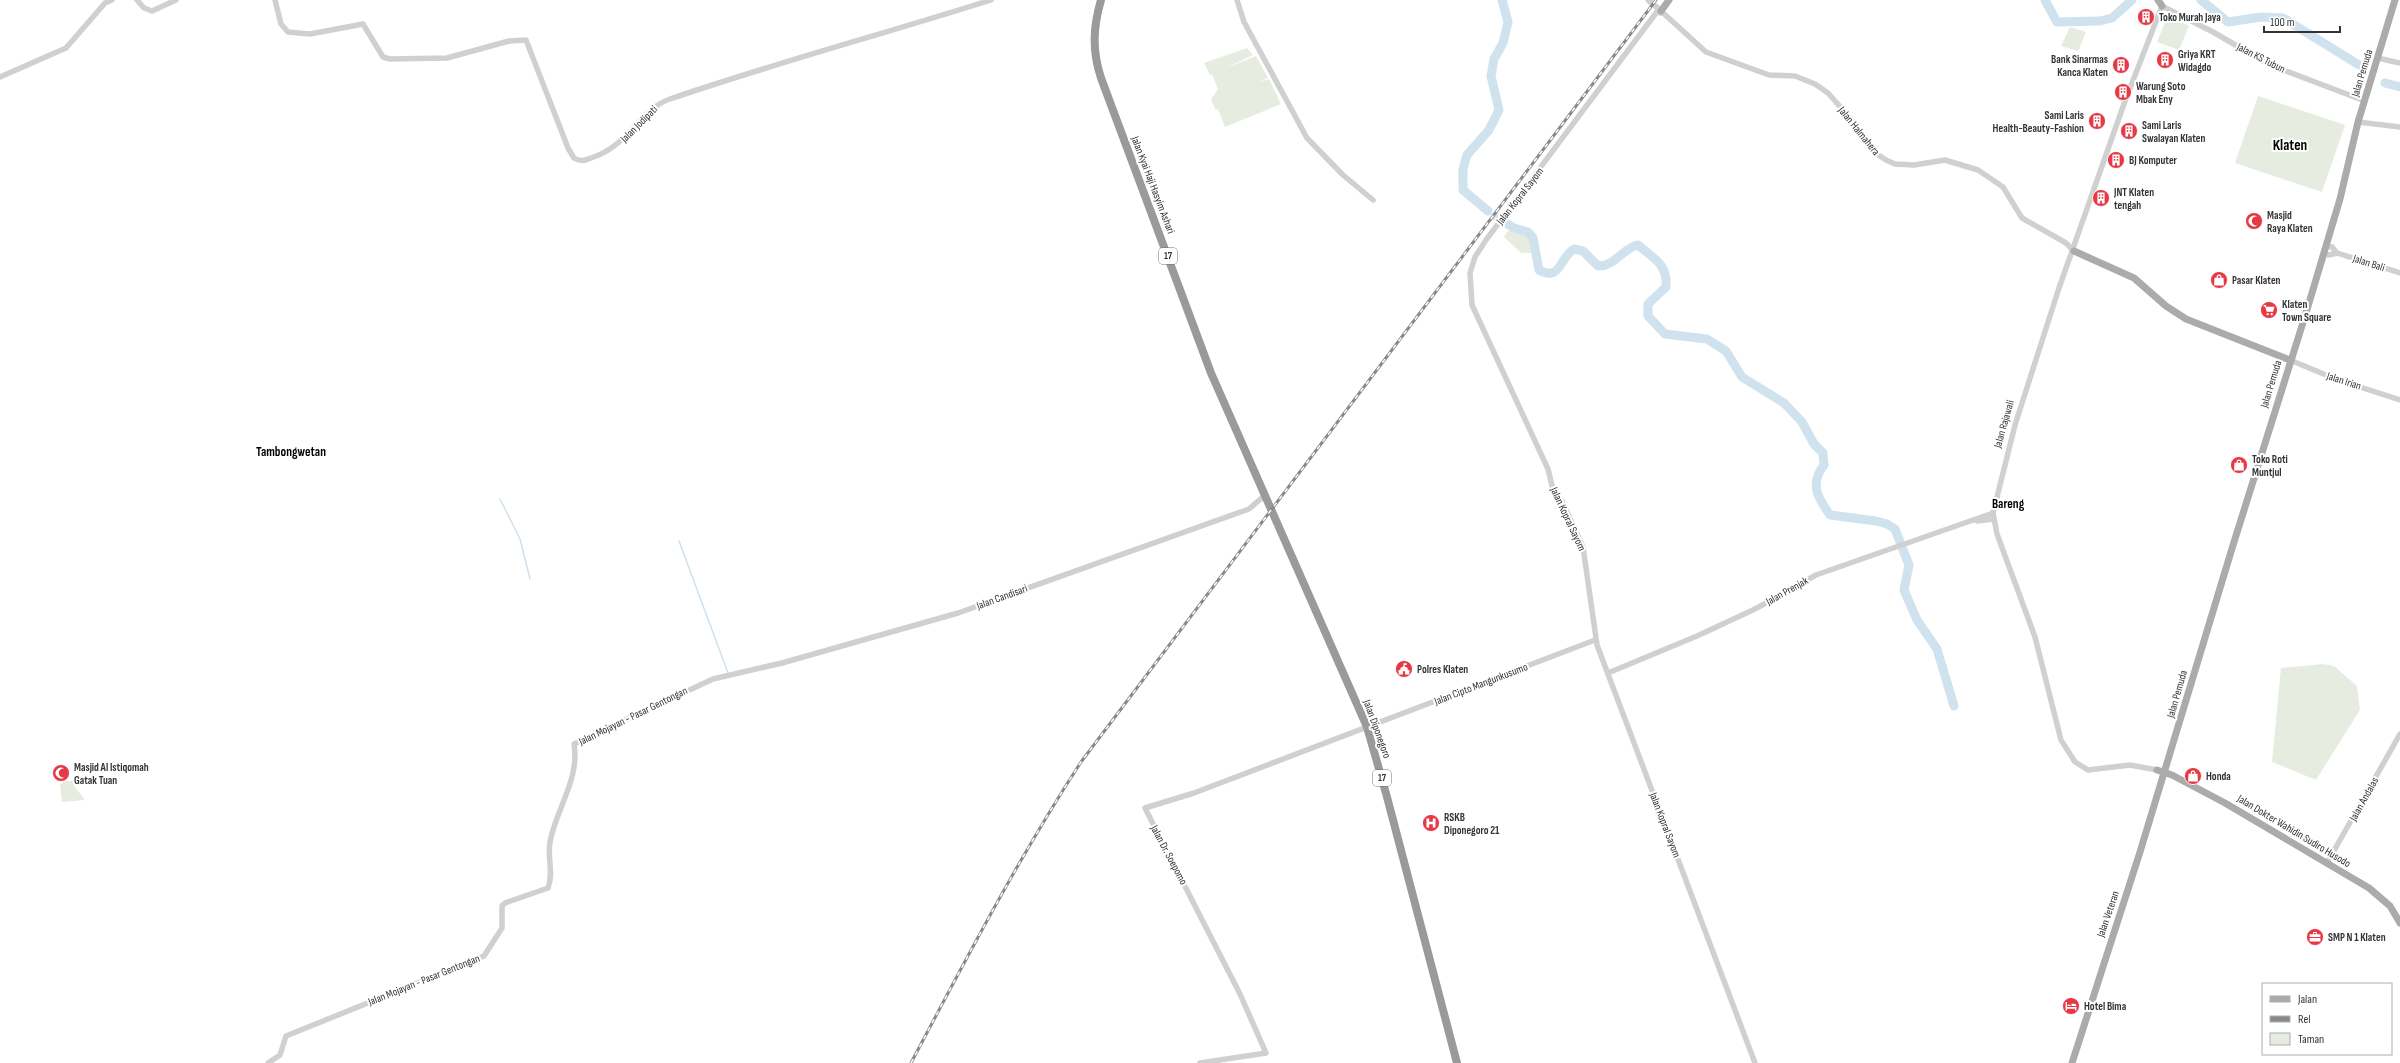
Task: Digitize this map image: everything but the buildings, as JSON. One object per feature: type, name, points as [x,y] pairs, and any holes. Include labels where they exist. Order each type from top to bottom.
[{"type":"highway","name":"Jalan Kyai Haji Hasyim Ashari","points":[[1101,0],[1097,14],[1094,43],[1101,78],[1149,203],[1200,346],[1270,506]]},
{"type":"highway","name":"Jalan Diponegoro","points":[[1270,506],[1367,727],[1383,782],[1457,1063]]},
{"type":"main road","points":[[1660,10],[1666,0]]},
{"type":"main road","points":[[1660,10],[1669,0]]},
{"type":"main road","name":"Jalan Pemuda","points":[[2163,772],[2326,246],[2340,199],[2358,122],[2395,0]]},
{"type":"main road","points":[[2074,250],[2134,278],[2166,306],[2186,319],[2290,361]]},
{"type":"main road","name":"Jalan Dokter Wahidin Sudiro Husodo","points":[[2163,772],[2226,803],[2369,888],[2390,906],[2400,924]]},
{"type":"main road","name":"Jalan Veteran","points":[[2072,1063],[2128,889],[2163,772]]},
{"type":"street","points":[[0,78],[66,48],[105,3],[112,0]]},
{"type":"street","points":[[137,0],[144,8],[152,11],[176,0]]},
{"type":"street","name":"Jalan Jodipati","points":[[275,0],[281,24],[288,32],[310,34],[363,24],[383,57],[390,59],[408,60],[447,58],[509,41],[526,40],[572,155],[578,160],[584,161],[609,152],[655,107],[668,99],[722,80],[861,40],[991,0]]},
{"type":"street","points":[[1237,0],[1244,22],[1307,138],[1343,175],[1374,200]]},
{"type":"street","name":"Jalan Halmahera","points":[[1648,0],[1706,52],[1769,75],[1794,76],[1815,84],[1828,93],[1851,119],[1874,152],[1886,160],[1907,165],[1939,160],[1959,162],[1978,170],[1998,183],[2022,218],[2066,243],[2074,250]]},
{"type":"street","name":"Jalan KS Tubun","points":[[2160,3],[2270,65],[2365,101]]},
{"type":"street","name":"Jalan Rajawali","points":[[2160,3],[2052,309],[2015,425],[1993,513],[1997,534],[2035,637],[2061,740],[2065,747],[2078,766],[2088,770],[2130,765],[2163,772]]},
{"type":"street","name":"Jalan Kopral Sayom","points":[[1660,10],[1479,250],[1472,264],[1470,288],[1472,305],[1548,470],[1554,494],[1562,501],[1583,547],[1595,640],[1755,1063]]},
{"type":"street","points":[[2382,60],[2400,63]]},
{"type":"street","points":[[2358,122],[2400,127]]},
{"type":"street","name":"Jalan Bali","points":[[2326,246],[2332,247],[2337,252],[2400,273]]},
{"type":"street","name":"Jalan Bali","points":[[2323,254],[2329,255],[2337,252]]},
{"type":"street","name":"Jalan Irian","points":[[2290,361],[2400,400]]},
{"type":"street","name":"Jalan Candisari","points":[[713,679],[782,663],[958,613],[1249,509],[1266,495]]},
{"type":"street","name":"Jalan Prenjak","points":[[1608,673],[1704,633],[1816,575],[1993,513]]},
{"type":"street","name":"Jalan Prenjak","points":[[1971,521],[1994,519]]},
{"type":"street","name":"Jalan Cipto Mangunkusumo","points":[[1367,727],[1595,640]]},
{"type":"street","name":"Jalan Mojayan - Pasar Gentongan","points":[[268,1063],[280,1055],[286,1036],[484,956],[502,928],[502,906],[505,903],[548,888],[552,873],[550,842],[575,765],[574,744],[713,679]]},
{"type":"street","name":"Jalan Dr. Soepomo","points":[[1200,1063],[1266,1053],[1240,994],[1146,808],[1194,792],[1367,727]]},
{"type":"street","name":"Jalan Andalas","points":[[2327,863],[2400,734]]},
{"type":"green space","points":[[2168,15],[2189,26],[2179,50],[2157,42]]},
{"type":"green space","points":[[2070,27],[2086,32],[2078,51],[2061,46]]},
{"type":"green space","points":[[1247,48],[1253,55],[1224,69],[1256,56],[1268,78],[1258,82],[1269,79],[1281,104],[1225,127],[1218,109],[1216,110],[1211,100],[1218,89],[1212,74],[1210,75],[1204,63]]},
{"type":"green space","points":[[2258,96],[2345,125],[2322,192],[2235,163]]},
{"type":"green space","points":[[1514,228],[1524,231],[1531,236],[1534,243],[1532,253],[1521,253],[1504,237],[1507,232]]},
{"type":"green space","points":[[2323,664],[2334,666],[2357,686],[2360,710],[2316,780],[2272,762],[2281,668]]},
{"type":"green space","points":[[63,781],[74,781],[74,786],[85,800],[62,802],[60,784],[63,783]]},
{"type":"waterway","points":[[1488,211],[1463,190],[1463,169],[1467,155],[1489,130],[1499,110],[1491,76],[1494,59],[1503,43],[1508,22],[1502,0]]},
{"type":"waterway","points":[[2045,0],[2057,22],[2100,21],[2112,18],[2132,0]]},
{"type":"waterway","points":[[2201,0],[2228,22],[2261,17],[2283,18],[2364,68]]},
{"type":"waterway","points":[[2385,83],[2400,87]]},
{"type":"waterway","points":[[1496,217],[1514,228],[1528,232],[1533,238],[1539,270],[1546,273],[1556,271],[1569,253],[1574,249],[1583,251],[1598,266],[1604,266],[1638,245],[1658,262],[1665,273],[1666,287],[1648,304],[1648,316],[1665,334],[1707,339],[1726,351],[1742,377],[1784,403],[1802,422],[1814,444],[1823,453],[1824,465],[1819,472],[1816,485],[1819,497],[1830,515],[1876,521],[1887,524],[1895,529],[1909,565],[1904,590],[1917,620],[1937,649],[1954,706]]},
{"type":"waterway","points":[[500,499],[520,539],[530,579]]},
{"type":"waterway","points":[[679,541],[728,673]]},
{"type":"railway","points":[[911,1063],[1014,873],[1081,762],[1656,0]]},
{"type":"place","name":"Toko Murah Jaya","points":[[2146,17]]},
{"type":"place","name":"Griya KRT Widagdo","points":[[2165,60]]},
{"type":"place","name":"Bank Sinarmas Kanca Klaten","points":[[2121,65]]},
{"type":"place","name":"Warung Soto Mbak Eny","points":[[2123,92]]},
{"type":"place","name":"Sami Laris Health-Beauty-Fashion","points":[[2097,121]]},
{"type":"place","name":"Sami Laris Swalayan Klaten","points":[[2129,131]]},
{"type":"place","name":"BJ Komputer","points":[[2116,160]]},
{"type":"place","name":"JNT Klaten tengah","points":[[2101,198]]},
{"type":"place","name":"Masjid Raya Klaten","points":[[2254,221]]},
{"type":"place","name":"Pasar Klaten","points":[[2219,280]]},
{"type":"place","name":"Klaten Town Square","points":[[2269,310]]},
{"type":"place","name":"Toko Roti Muntjul","points":[[2239,465]]},
{"type":"place","name":"Polres Klaten","points":[[1404,669]]},
{"type":"place","name":"Masjid Al Istiqomah Gatak Tuan","points":[[61,773]]},
{"type":"place","name":"Honda","points":[[2193,776]]},
{"type":"place","name":"RSKB Diponegoro 21","points":[[1431,823]]},
{"type":"place","name":"SMP N 1 Klaten","points":[[2315,937]]},
{"type":"place","name":"Hotel Bima","points":[[2071,1006]]},
{"type":"district","name":"Klaten","points":[[2290,145]]},
{"type":"district","name":"Tambongwetan","points":[[291,452]]},
{"type":"district","name":"Bareng","points":[[2008,504]]}]
